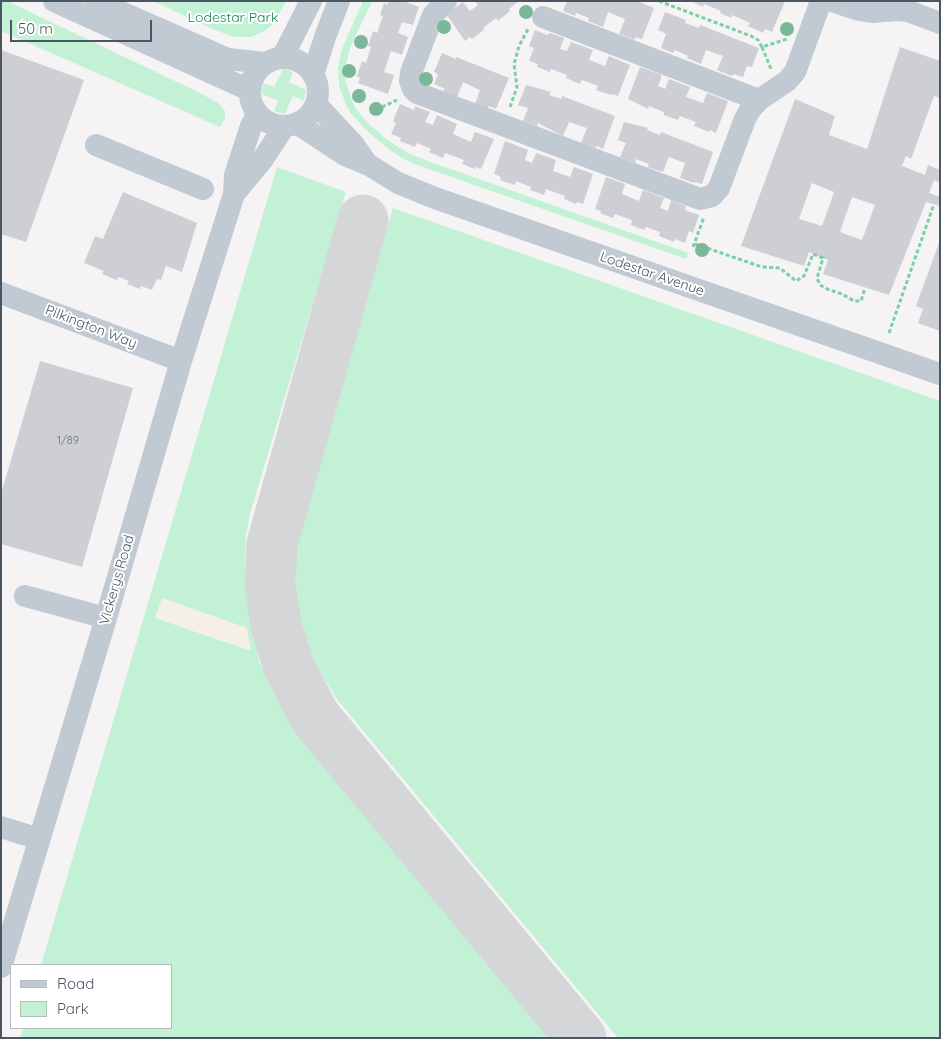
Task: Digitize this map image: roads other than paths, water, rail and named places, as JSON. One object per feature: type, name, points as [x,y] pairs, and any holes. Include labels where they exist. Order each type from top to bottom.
[{"type":"street","points":[[54,1],[249,90]]},
{"type":"street","points":[[96,1],[228,58],[274,60],[300,62],[314,75],[318,94],[316,104],[310,115],[292,125],[274,126],[265,122],[252,107],[249,90],[252,78],[257,70],[274,60],[311,1]]},
{"type":"street","points":[[314,75],[325,37],[339,1]]},
{"type":"street","points":[[446,1],[433,15],[410,73],[410,81],[416,91],[424,97],[700,199],[712,196],[720,188],[745,119],[759,100],[787,81],[795,72],[821,1]]},
{"type":"street","points":[[832,1],[859,10],[872,12],[908,11],[940,23]]},
{"type":"street","points":[[536,21],[759,100]]},
{"type":"street","name":"Lodestar Avenue","points":[[316,104],[354,145],[368,165]]},
{"type":"street","name":"Vickerys Road","points":[[1,966],[6,937],[39,839],[181,361],[234,194],[235,175],[251,126],[257,114]]},
{"type":"street","name":"Lodestar Avenue","points":[[292,125],[398,183],[435,198],[940,374]]},
{"type":"street","name":"Vickerys Road","points":[[234,194],[292,125]]},
{"type":"street","points":[[96,145],[203,189]]},
{"type":"street","name":"Pilkington Way","points":[[1,293],[181,361]]},
{"type":"street","points":[[25,596],[106,618]]},
{"type":"street","points":[[1,827],[39,839]]},
{"type":"park label","name":"Lodestar Park","points":[[233,18]]}]
